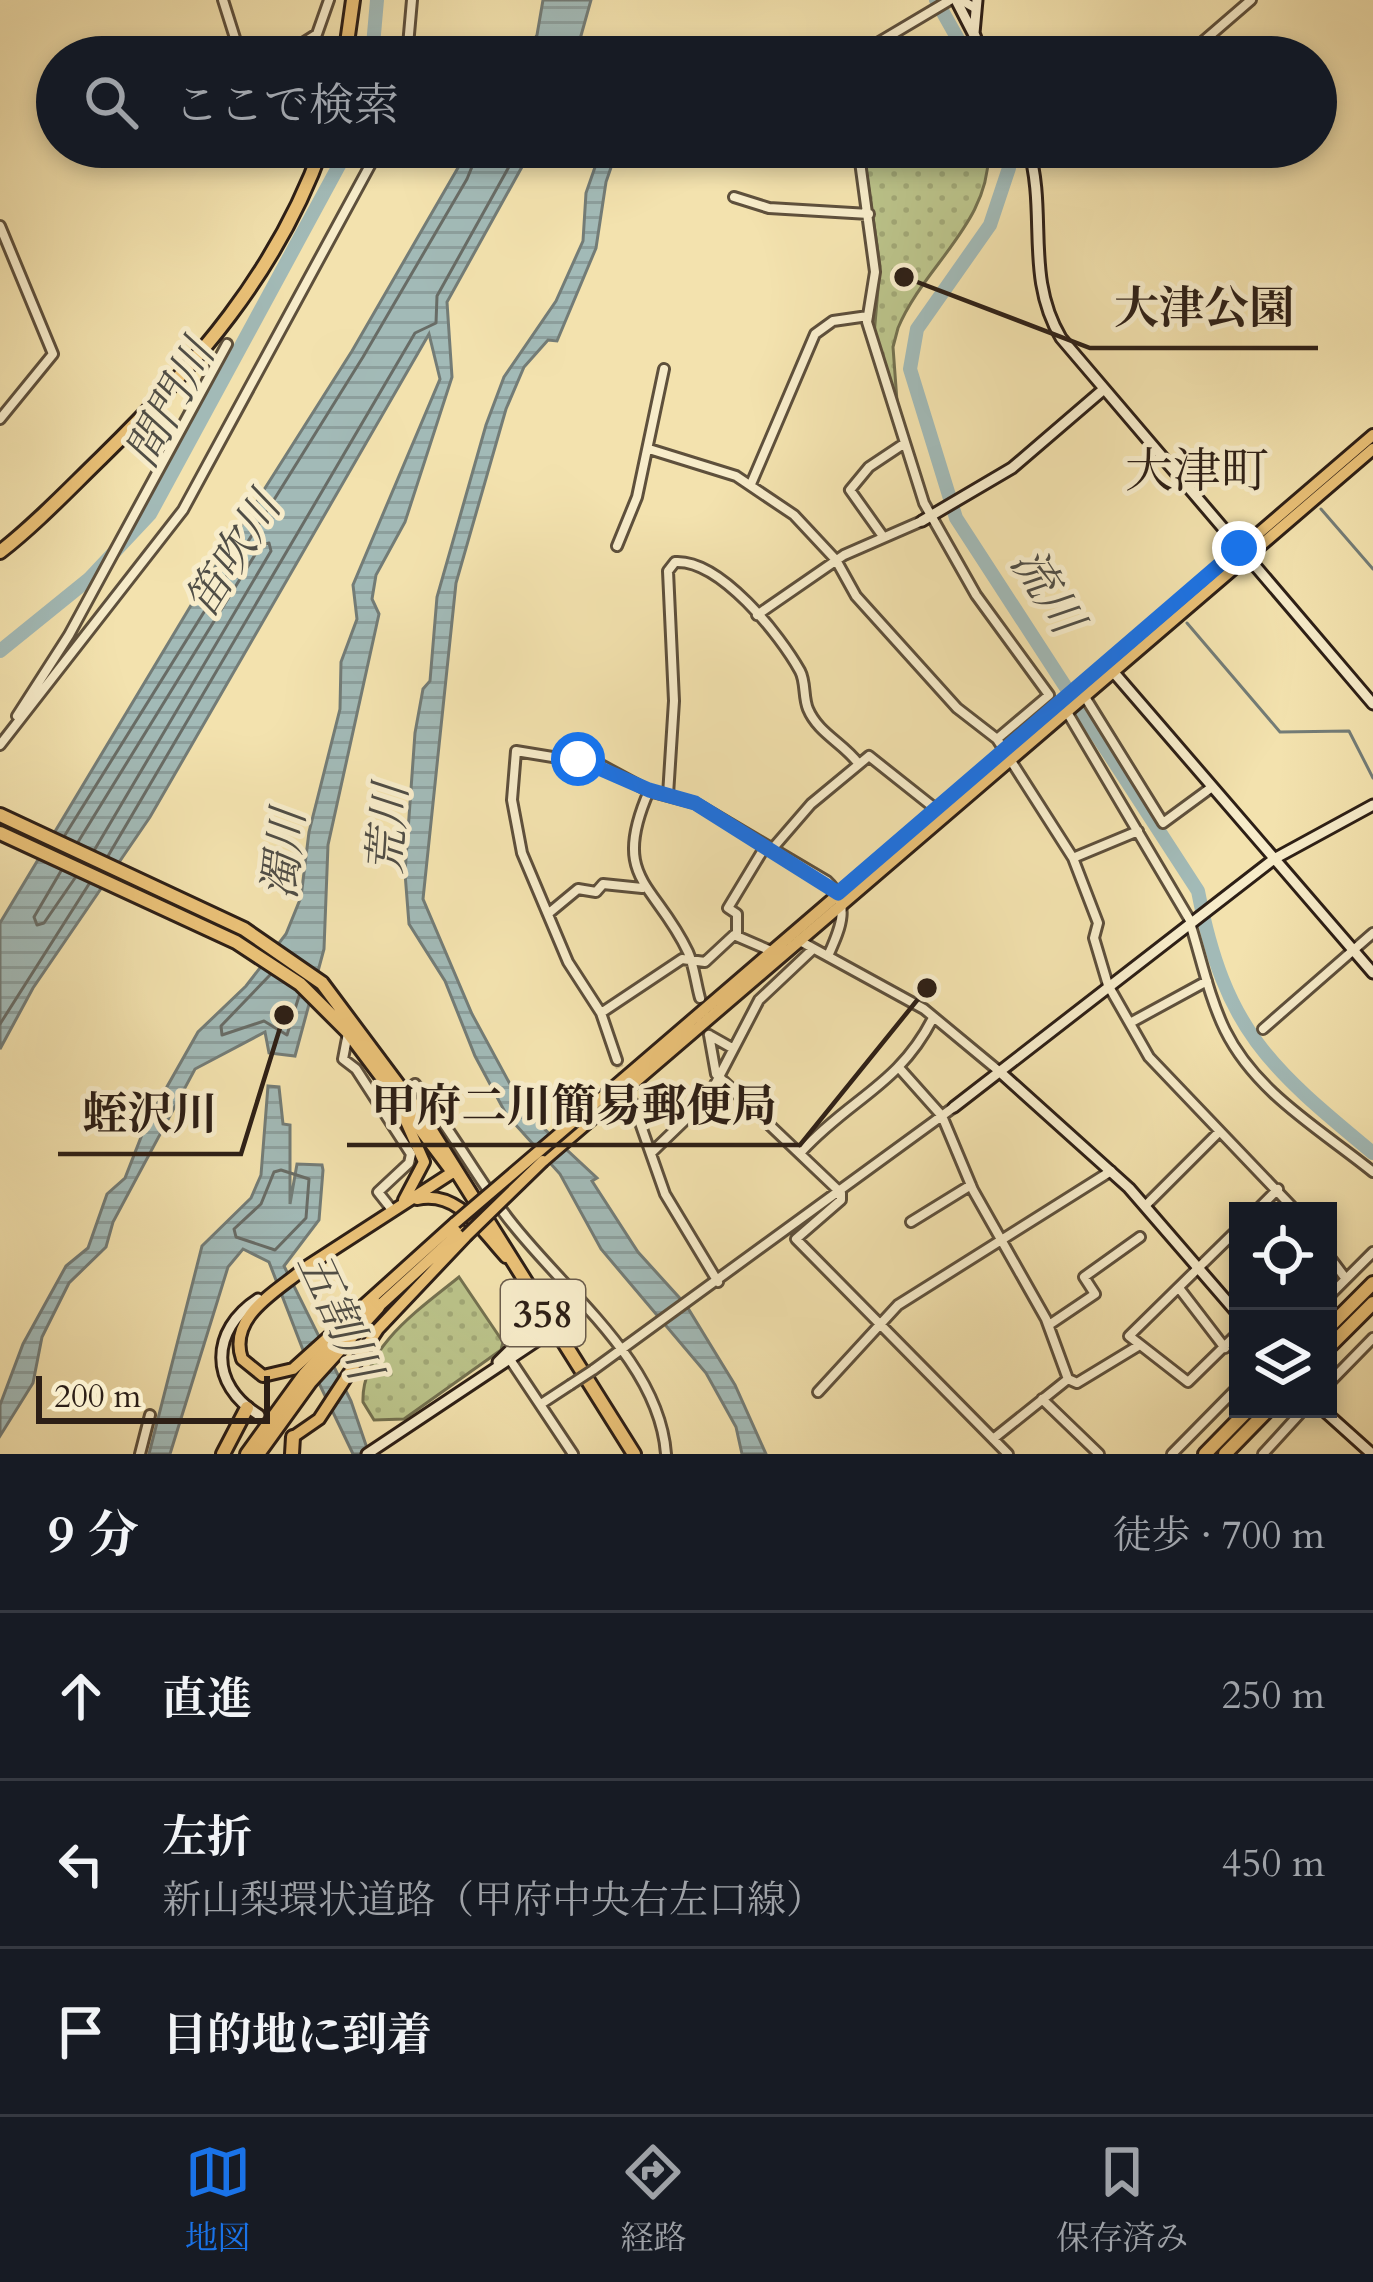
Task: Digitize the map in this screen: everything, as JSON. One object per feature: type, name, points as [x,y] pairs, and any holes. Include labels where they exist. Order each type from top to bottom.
[{"type":"highway","points":[[348,36],[353,0]]},
{"type":"highway","points":[[0,552],[152,407],[224,330],[283,233],[312,168]]},
{"type":"highway","name":"358","points":[[0,814],[283,952],[338,999],[405,1090],[451,1161],[453,1172]]},
{"type":"highway","name":"358","points":[[0,832],[198,924],[281,970],[338,1020],[453,1172],[634,1454]]},
{"type":"highway","points":[[1337,1319],[1373,1282]]},
{"type":"highway","points":[[1337,1339],[1373,1303]]},
{"type":"highway","points":[[247,1454],[306,1373],[375,1304]]},
{"type":"highway","points":[[258,1454],[306,1373]]},
{"type":"highway","points":[[223,1454],[253,1412]]},
{"type":"highway","points":[[1205,1454],[1240,1418]]},
{"type":"highway","points":[[1225,1454],[1260,1418]]},
{"type":"highway","points":[[289,1434],[292,1454]]},
{"type":"main road","points":[[331,1345],[770,951],[840,899],[1080,695],[1373,435]]},
{"type":"main road","points":[[1243,553],[1373,449]]},
{"type":"main road","points":[[375,1304],[543,1161],[609,1098],[800,941],[937,810],[1008,756]]},
{"type":"main road","points":[[377,1070],[423,1155],[418,1182],[393,1211]]},
{"type":"main road","points":[[306,1373],[270,1377],[251,1369],[239,1353],[243,1325],[273,1291],[301,1270],[453,1172]]},
{"type":"main road","points":[[393,1211],[426,1197],[446,1198],[510,1262]]},
{"type":"main road","points":[[289,1434],[319,1419],[378,1329],[461,1230]]},
{"type":"main road","points":[[258,1298],[273,1291]]},
{"type":"street","points":[[223,0],[234,36]]},
{"type":"street","points":[[314,36],[329,0]]},
{"type":"street","points":[[409,36],[412,0]]},
{"type":"street","points":[[1209,36],[1251,0]]},
{"type":"street","points":[[953,1],[974,36]]},
{"type":"street","points":[[888,36],[953,1],[976,4],[976,36]]},
{"type":"street","points":[[0,744],[183,510],[369,168]]},
{"type":"street","points":[[861,168],[875,272],[868,316],[930,516],[976,595],[1049,695],[997,739]]},
{"type":"street","points":[[1034,168],[1040,196],[1036,266],[1045,309],[1061,338],[1373,704]]},
{"type":"street","points":[[734,197],[769,208],[869,214]]},
{"type":"street","points":[[0,226],[53,354],[0,419]]},
{"type":"street","points":[[751,484],[814,334],[833,320],[868,316]]},
{"type":"street","points":[[0,744],[92,593],[226,344]]},
{"type":"street","points":[[617,546],[649,449],[664,369]]},
{"type":"street","points":[[757,615],[836,560],[959,501],[1012,468],[1105,389]]},
{"type":"street","points":[[882,535],[850,490],[868,467],[905,443]]},
{"type":"street","points":[[649,449],[714,467],[751,484],[805,524],[836,560],[856,596],[957,708],[997,739],[1072,858],[1099,923],[1094,938],[1108,985],[1158,1069],[1289,1202]]},
{"type":"street","points":[[668,795],[674,705],[670,565],[693,562],[708,569],[757,615],[801,673],[808,709],[828,737],[839,740],[858,763]]},
{"type":"street","points":[[1110,668],[1373,973]]},
{"type":"street","points":[[1080,695],[1163,823],[1212,787]]},
{"type":"street","points":[[1066,706],[1191,922],[1230,1040],[1262,1083],[1373,1172]]},
{"type":"street","points":[[616,1060],[601,1013],[568,962],[514,825],[516,751],[601,765],[649,790],[695,803],[770,846],[840,899],[843,920],[828,956]]},
{"type":"street","points":[[601,1013],[676,962],[705,962],[736,935],[737,914],[728,908],[770,846],[869,756],[937,810]]},
{"type":"street","points":[[649,790],[632,837],[642,888],[690,960],[700,998]]},
{"type":"street","points":[[541,1404],[841,1193],[1274,859],[1373,805]]},
{"type":"street","points":[[1072,858],[1138,831]]},
{"type":"street","points":[[549,914],[578,889],[596,892],[603,884],[642,888]]},
{"type":"street","points":[[1263,1029],[1373,933]]},
{"type":"street","points":[[736,935],[770,951]]},
{"type":"street","points":[[800,941],[933,1018],[1000,1072],[1112,1171],[1235,1310]]},
{"type":"street","points":[[651,1154],[689,1122],[719,1077],[759,1000],[812,950]]},
{"type":"street","points":[[1130,1023],[1208,981]]},
{"type":"street","points":[[802,1151],[839,1114],[901,1070],[933,1018]]},
{"type":"street","points":[[348,1032],[343,1059],[356,1069],[411,1154],[409,1162],[378,1192],[393,1211]]},
{"type":"street","points":[[732,1048],[710,1035],[719,1077],[841,1193],[841,1200],[796,1239],[1008,1454]]},
{"type":"street","points":[[901,1070],[942,1116],[971,1185],[1049,1325],[1069,1379],[1077,1383],[1138,1346]]},
{"type":"street","points":[[405,1090],[416,1084],[505,1215],[586,1300],[622,1349],[660,1424],[666,1454]]},
{"type":"street","points":[[633,1103],[664,1194],[716,1283]]},
{"type":"street","points":[[1145,1206],[1219,1132]]},
{"type":"street","points":[[818,1392],[898,1305],[1112,1171]]},
{"type":"street","points":[[910,1222],[971,1185]]},
{"type":"street","points":[[1265,1202],[1278,1189]]},
{"type":"street","points":[[1049,1325],[1095,1294],[1084,1277],[1140,1237]]},
{"type":"street","points":[[1229,1238],[1129,1336],[1188,1382],[1229,1344]]},
{"type":"street","points":[[1337,1288],[1373,1252]]},
{"type":"street","points":[[1337,1267],[1346,1279]]},
{"type":"street","points":[[490,1371],[533,1328],[520,1278]]},
{"type":"street","points":[[1179,1288],[1225,1348]]},
{"type":"street","points":[[253,1412],[225,1379],[220,1354],[231,1321],[258,1298]]},
{"type":"street","points":[[374,1451],[554,1330]]},
{"type":"street","points":[[1337,1375],[1373,1338]]},
{"type":"street","points":[[509,1358],[573,1454]]},
{"type":"street","points":[[993,1439],[1069,1379]]},
{"type":"street","points":[[1172,1454],[1229,1396]]},
{"type":"street","points":[[1042,1399],[1100,1454]]},
{"type":"street","points":[[140,1454],[150,1415]]},
{"type":"street","points":[[1263,1454],[1296,1418]]},
{"type":"street","points":[[1332,1418],[1372,1454]]},
{"type":"green space","points":[[866,168],[987,168],[969,220],[898,328],[893,347],[897,401],[874,335],[880,266]]},
{"type":"green space","points":[[459,1277],[503,1342],[501,1350],[404,1419],[374,1420],[363,1402],[365,1382],[382,1347]]},
{"type":"water","points":[[543,0],[591,0],[581,36],[537,35]]},
{"type":"water","name":"笛吹川","points":[[458,168],[521,168],[447,302],[452,377],[405,522],[376,575],[372,599],[379,614],[328,845],[324,949],[295,1056],[269,1053],[265,1032],[195,1069],[113,1222],[106,1247],[69,1283],[42,1337],[33,1383],[0,1436],[0,1405],[23,1344],[66,1266],[88,1248],[107,1194],[125,1178],[147,1122],[198,1032],[246,986],[286,934],[301,897],[309,832],[340,709],[341,662],[357,619],[353,585],[440,379],[429,334],[150,817],[33,988],[0,1049],[0,923],[196,597],[352,351]]},
{"type":"water","points":[[595,168],[611,168],[596,248],[557,341],[548,340],[524,367],[506,409],[456,583],[423,899],[472,1014],[524,1110],[597,1178],[592,1181],[638,1252],[686,1305],[735,1385],[766,1454],[742,1454],[736,1427],[706,1373],[601,1249],[560,1174],[506,1114],[475,1056],[445,981],[409,924],[405,873],[415,733],[423,689],[430,681],[437,597],[504,377],[556,301],[583,241],[586,193]]},
{"type":"water","points":[[268,1086],[279,1087],[283,1124],[290,1125],[290,1204],[297,1164],[322,1165],[323,1170],[319,1220],[284,1266],[351,1401],[369,1454],[353,1454],[303,1350],[269,1262],[243,1249],[228,1267],[170,1454],[149,1454],[202,1246],[251,1198],[261,1175]]},
{"type":"waterway","name":"間門川","points":[[374,36],[377,0]]},
{"type":"waterway","name":"流川","points":[[936,0],[956,36]]},
{"type":"waterway","name":"間門川","points":[[0,651],[89,579],[150,514],[338,168]]},
{"type":"waterway","name":"流川","points":[[1009,168],[990,225],[917,329],[910,369],[956,518],[1198,891],[1222,978],[1257,1042],[1306,1095],[1373,1153]]},
{"type":"waterway","points":[[1321,509],[1373,569]]},
{"type":"waterway","points":[[1187,623],[1280,732],[1349,731],[1373,778]]},
{"type":"tunnel","points":[[617,1060],[633,1103]]},
{"type":"place","name":"大津公園","points":[[904,277]]},
{"type":"place","name":"甲府二川簡易郵便局","points":[[927,988]]},
{"type":"place","name":"蛭沢川","points":[[284,1015]]},
{"type":"district","name":"大津町","points":[[1197,470]]},
{"type":"route","points":[[578,759],[601,765],[649,790],[695,803],[827,881],[838,893],[1239,548]]},
{"type":"water label","name":"荒川","points":[[387,829]]},
{"type":"water label","name":"濁川","points":[[283,854]]},
{"type":"water label","name":"五割川","points":[[340,1315]]}]
